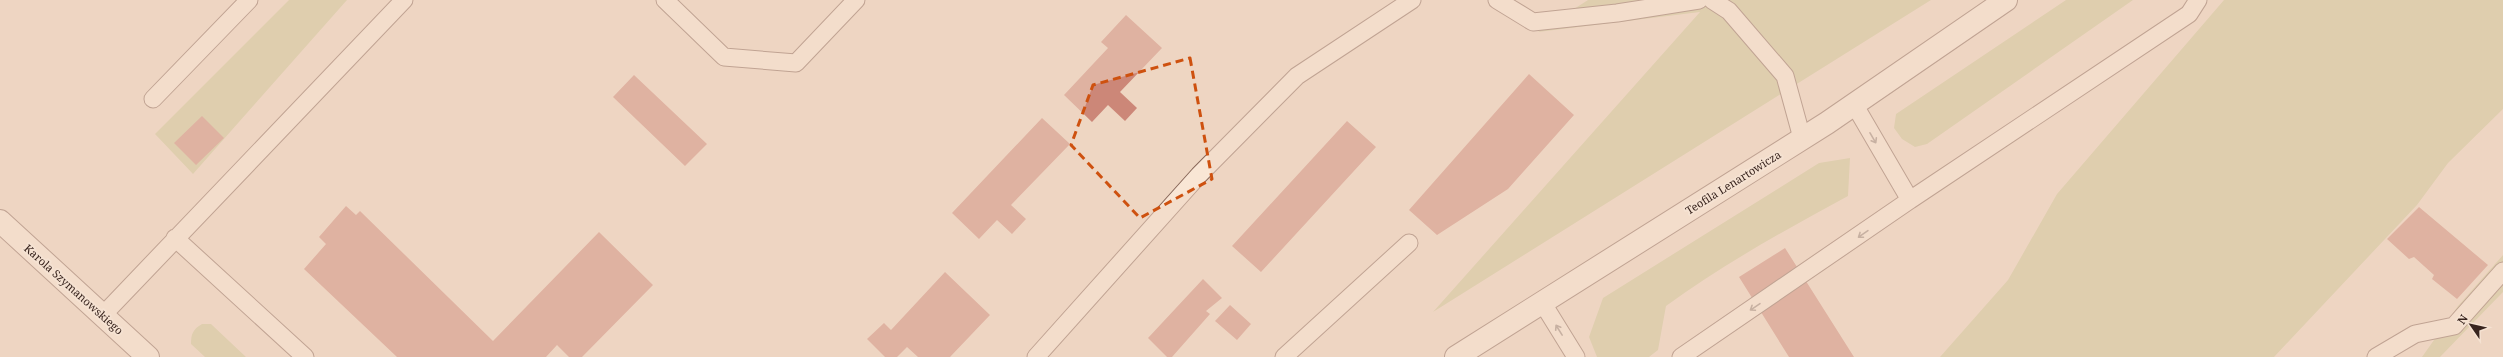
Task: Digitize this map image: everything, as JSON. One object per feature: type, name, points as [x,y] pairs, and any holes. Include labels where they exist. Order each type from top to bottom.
[{"type":"street","name":"Teofila Lenartowicza","points":[[1456,357],[1802,138],[2006,0]]},
{"type":"street","name":"Karola Szymanowskiego","points":[[0,221],[148,357]]},
{"type":"lane","points":[[153,99],[249,0]]},
{"type":"lane","points":[[104,315],[175,238],[404,0]]},
{"type":"lane","points":[[665,0],[724,57],[796,63],[856,0]]},
{"type":"lane","points":[[1036,357],[1199,175],[1297,76],[1412,0]]},
{"type":"lane","points":[[1497,0],[1533,22],[1617,13],[1699,0]]},
{"type":"lane","points":[[1712,0],[1729,11],[1785,76],[1802,138]]},
{"type":"lane","points":[[1681,357],[1910,200],[2189,14],[2198,0]]},
{"type":"lane","points":[[1854,104],[1910,200]]},
{"type":"lane","points":[[175,238],[305,357]]},
{"type":"lane","points":[[1284,357],[1409,243]]},
{"type":"lane","points":[[2376,357],[2414,334],[2454,326],[2503,271]]},
{"type":"lane","points":[[1542,302],[1576,357]]},
{"type":"highlighted area","points":[[1190,58],[1212,179],[1140,218],[1071,145],[1093,85]]},
{"type":"shaded area","points":[[289,0],[347,0],[193,174],[155,134]]},
{"type":"shaded area","points":[[1588,0],[1931,0],[1433,312],[1700,12],[1538,32]]},
{"type":"shaded area","points":[[2066,0],[2133,0],[1927,144],[1915,147],[1902,139],[1894,128],[1896,114]]},
{"type":"shaded area","points":[[2224,0],[2503,0],[2503,109],[2448,163],[2417,205],[2274,357],[1940,357],[2008,280],[2057,194]]},
{"type":"shaded area","points":[[1850,158],[1848,196],[1755,248],[1666,306],[1658,350],[1649,357],[1597,357],[1589,337],[1603,298],[1819,163]]},
{"type":"shaded area","points":[[2503,255],[2503,292],[2440,357],[2422,357],[2458,306]]},
{"type":"shaded area","points":[[202,324],[211,324],[246,357],[205,357],[191,344],[193,332]]},
{"type":"building","points":[[1126,15],[1162,48],[1120,92],[1137,108],[1125,121],[1108,105],[1092,122],[1064,95],[1108,48],[1101,42]]},
{"type":"building","points":[[1529,74],[1574,115],[1508,189],[1437,235],[1409,210]]},
{"type":"building","points":[[634,75],[707,144],[685,166],[613,97]]},
{"type":"building","points":[[202,116],[224,138],[196,165],[174,143]]},
{"type":"building","points":[[1042,118],[1070,144],[1011,205],[1026,219],[1012,234],[997,220],[979,239],[952,213]]},
{"type":"building","points":[[1347,121],[1376,147],[1261,272],[1232,246]]},
{"type":"building","points":[[346,206],[356,215],[360,211],[493,341],[599,232],[653,285],[582,357],[569,357],[557,345],[546,357],[397,357],[304,269],[326,244],[319,237]]},
{"type":"building","points":[[2419,207],[2488,265],[2457,299],[2432,279],[2434,275],[2414,257],[2409,259],[2387,239]]},
{"type":"building","points":[[1785,248],[1854,357],[1789,357],[1739,277]]},
{"type":"building","points":[[945,272],[990,315],[950,357],[918,357],[907,347],[897,357],[885,357],[867,339],[884,323],[891,330]]},
{"type":"building","points":[[1203,279],[1222,298],[1206,311],[1210,314],[1172,357],[1167,357],[1148,338]]},
{"type":"building","points":[[1230,305],[1251,324],[1237,340],[1215,321]]}]
